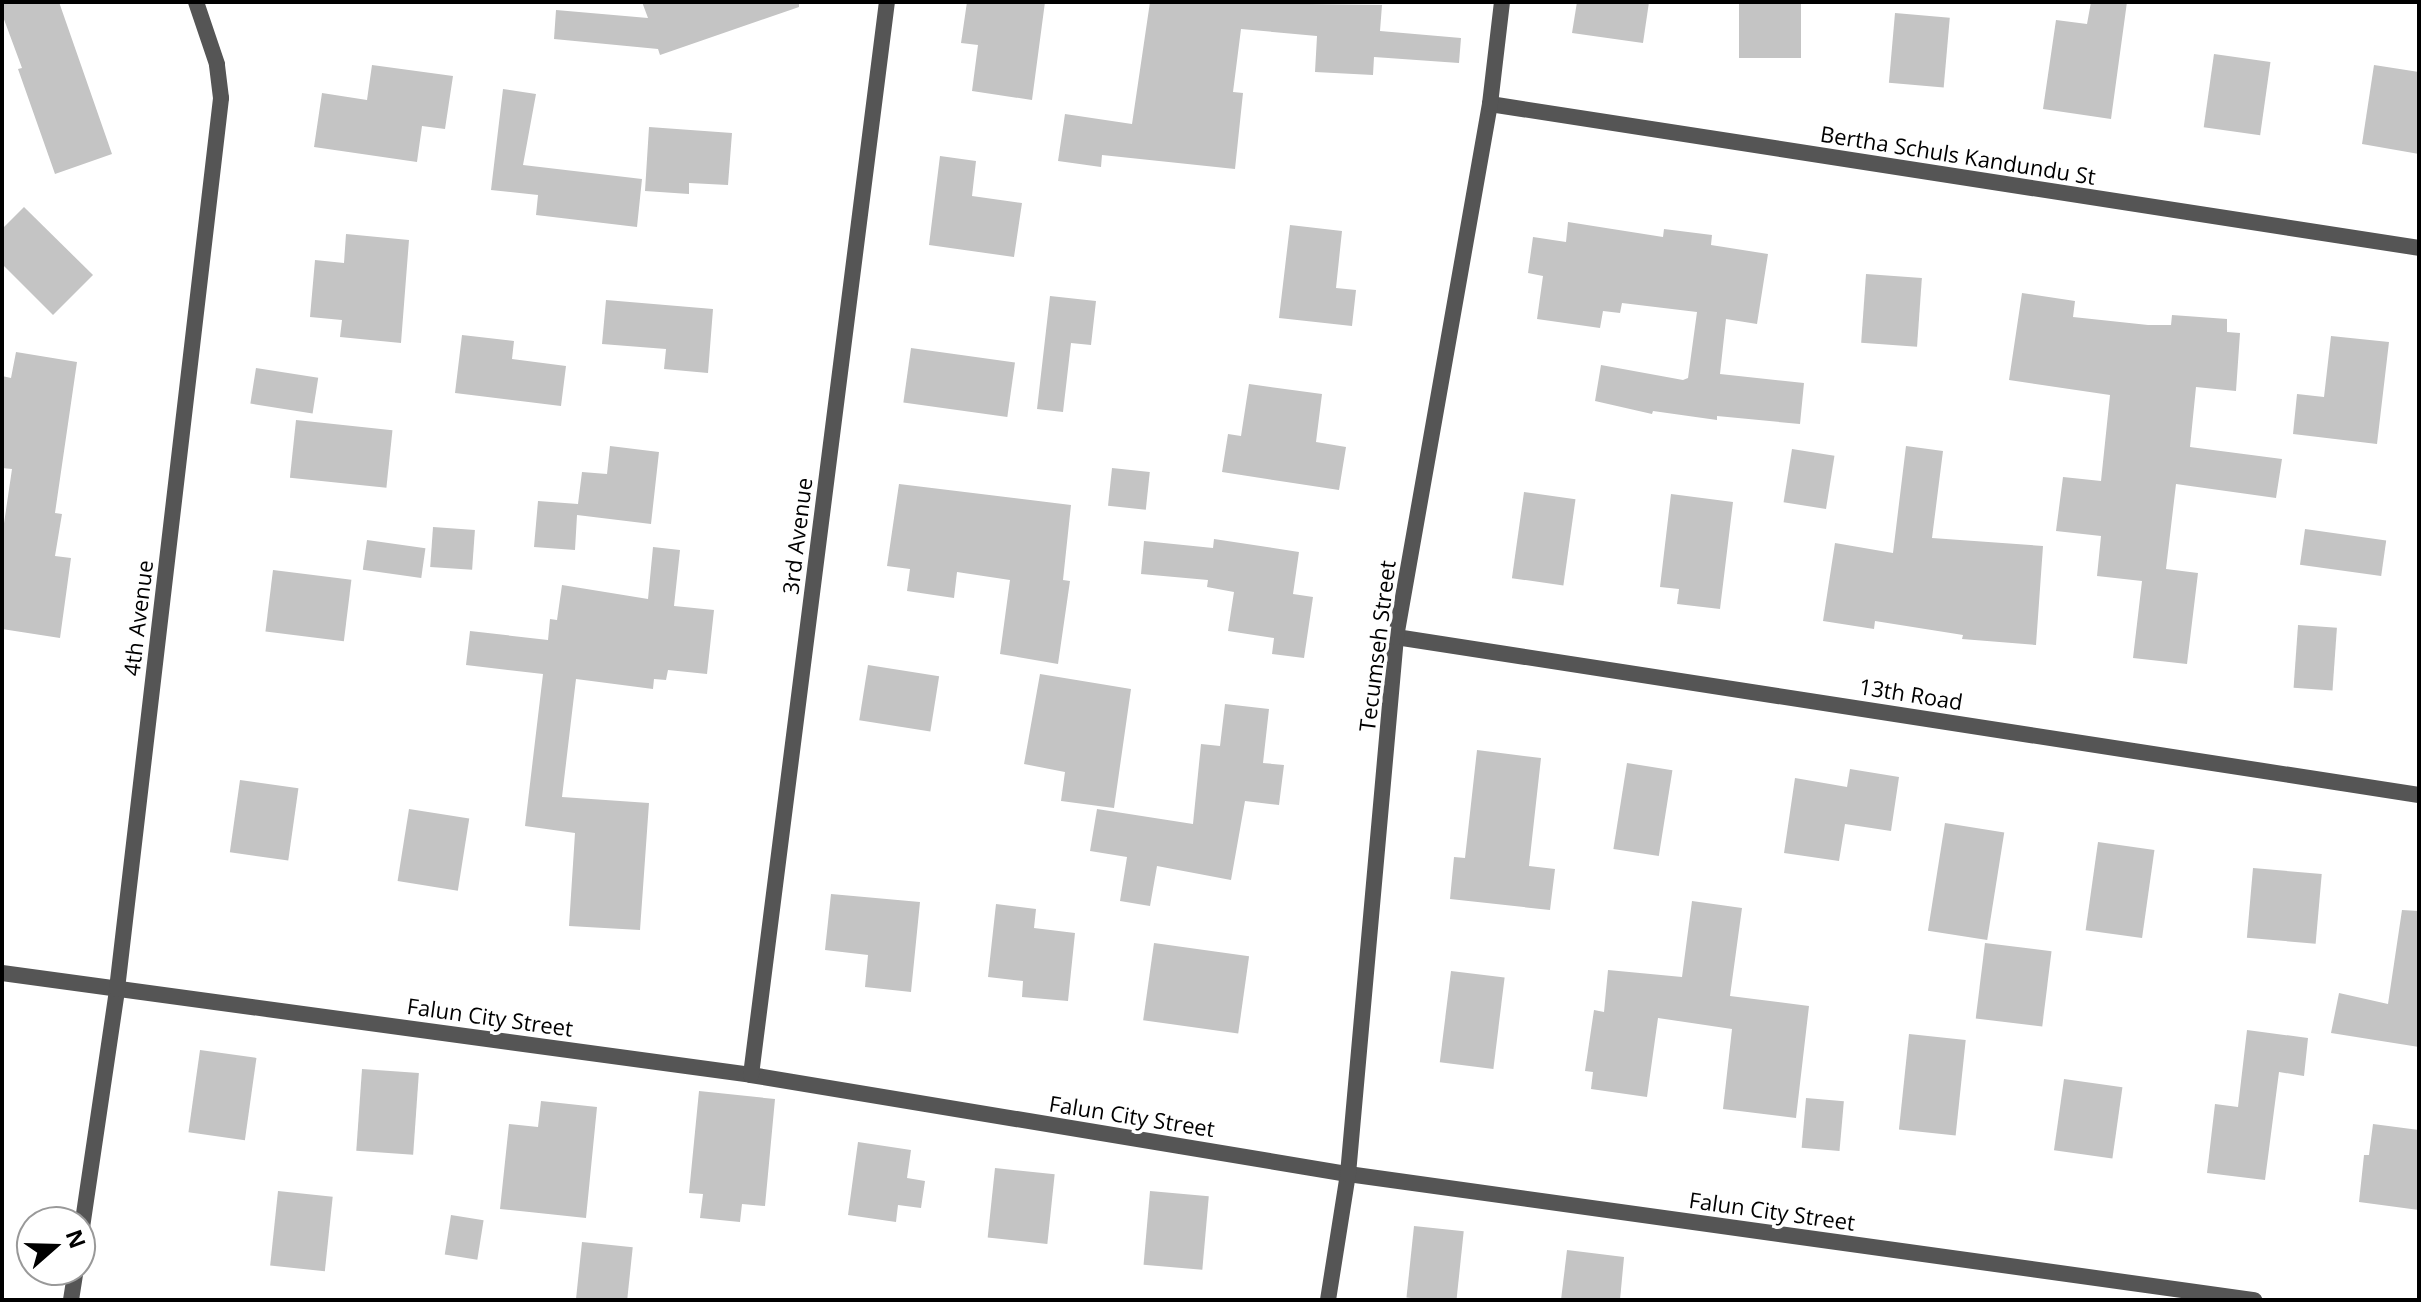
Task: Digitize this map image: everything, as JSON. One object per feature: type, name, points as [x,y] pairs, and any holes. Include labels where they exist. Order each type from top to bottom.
[{"type":"street","name":"4th Avenue","points":[[85,1206],[117,989],[221,98],[217,64],[196,2]]},
{"type":"street","name":"3rd Avenue","points":[[751,1075],[887,2]]},
{"type":"street","name":"Tecumseh Street","points":[[1328,1300],[1348,1174],[1396,637],[1490,104],[1502,2]]},
{"type":"street","name":"Bertha Schuls Kandundu St","points":[[1490,104],[2419,248]]},
{"type":"street","name":"13th Road","points":[[1396,637],[2419,795]]},
{"type":"street","name":"Falun City Street","points":[[2,973],[751,1075],[1348,1174],[2254,1300]]},
{"type":"building","points":[[2,2],[59,2],[112,154],[55,174],[18,69],[22,68],[2,14]]},
{"type":"building","points":[[642,2],[799,2],[799,7],[660,55],[658,49],[554,39],[556,10],[648,18]]},
{"type":"building","points":[[967,2],[1045,2],[1032,100],[972,91],[978,45],[961,43]]},
{"type":"building","points":[[1150,2],[1382,5],[1380,31],[1461,38],[1459,63],[1374,57],[1373,75],[1315,72],[1317,36],[1241,29],[1233,92],[1243,93],[1235,169],[1102,155],[1101,167],[1058,161],[1065,114],[1132,124]]},
{"type":"building","points":[[1577,2],[1649,2],[1643,43],[1572,33]]},
{"type":"building","points":[[1739,2],[1801,2],[1801,58],[1739,58]]},
{"type":"building","points":[[2091,2],[2127,2],[2111,119],[2043,109],[2056,20],[2087,24]]},
{"type":"building","points":[[1895,13],[1950,18],[1944,88],[1889,83]]},
{"type":"building","points":[[2214,54],[2270,62],[2260,135],[2204,127]]},
{"type":"building","points":[[372,65],[453,76],[445,129],[422,126],[417,162],[314,147],[322,93],[367,100]]},
{"type":"building","points":[[2374,65],[2419,72],[2419,154],[2362,144]]},
{"type":"building","points":[[503,89],[536,94],[523,165],[642,179],[637,227],[536,215],[538,195],[491,190]]},
{"type":"building","points":[[649,127],[732,133],[728,185],[689,183],[689,194],[645,191]]},
{"type":"building","points":[[940,156],[976,161],[972,196],[1022,203],[1014,257],[929,245]]},
{"type":"building","points":[[24,207],[93,275],[53,315],[2,264],[2,229]]},
{"type":"building","points":[[1568,222],[1663,237],[1664,229],[1712,235],[1711,245],[1768,254],[1757,324],[1726,319],[1720,374],[1804,383],[1800,424],[1717,416],[1717,420],[1653,411],[1652,414],[1595,401],[1601,365],[1683,380],[1688,378],[1697,312],[1622,303],[1620,313],[1603,311],[1600,328],[1537,319],[1543,276],[1528,273],[1533,237],[1566,242]]},
{"type":"building","points":[[1290,225],[1342,231],[1336,288],[1356,290],[1352,326],[1279,318]]},
{"type":"building","points":[[346,234],[409,240],[401,343],[340,337],[342,320],[310,317],[315,260],[344,263]]},
{"type":"building","points":[[1866,274],[1922,278],[1917,347],[1861,343]]},
{"type":"building","points":[[2022,293],[2075,301],[2073,317],[2148,325],[2171,325],[2172,315],[2227,319],[2227,332],[2240,333],[2236,391],[2196,387],[2190,447],[2282,459],[2276,498],[2176,484],[2166,569],[2198,573],[2187,664],[2133,658],[2142,581],[2097,576],[2101,536],[2056,531],[2063,477],[2101,481],[2110,395],[2009,380]]},
{"type":"building","points":[[1050,296],[1096,301],[1091,345],[1071,343],[1063,412],[1037,409]]},
{"type":"building","points":[[606,300],[713,309],[708,373],[664,369],[666,349],[602,344]]},
{"type":"building","points":[[462,335],[514,341],[512,359],[566,366],[561,406],[455,393]]},
{"type":"building","points":[[2331,336],[2389,342],[2377,444],[2293,434],[2297,394],[2324,397]]},
{"type":"building","points":[[911,348],[1015,363],[1007,417],[903,402]]},
{"type":"building","points":[[16,352],[77,362],[55,513],[62,514],[55,556],[71,558],[60,638],[2,629],[2,537],[12,469],[2,468],[2,376],[11,378]]},
{"type":"building","points":[[256,368],[318,378],[313,413],[250,404]]},
{"type":"building","points":[[1249,384],[1322,394],[1316,442],[1346,447],[1339,490],[1222,472],[1228,434],[1241,436]]},
{"type":"building","points":[[296,420],[392,430],[386,488],[290,478]]},
{"type":"building","points":[[610,446],[659,452],[651,524],[577,515],[575,550],[534,547],[538,501],[578,504],[582,472],[607,474]]},
{"type":"building","points":[[1906,446],[1943,451],[1932,538],[2043,546],[2036,645],[1962,639],[1963,635],[1875,621],[1874,629],[1823,621],[1835,543],[1893,553]]},
{"type":"building","points":[[1792,449],[1834,456],[1826,509],[1784,502]]},
{"type":"building","points":[[1112,468],[1150,472],[1146,510],[1108,506]]},
{"type":"building","points":[[899,484],[1071,505],[1063,580],[1070,581],[1058,664],[1000,654],[1010,580],[957,572],[954,598],[907,591],[910,569],[887,566]]},
{"type":"building","points":[[1524,492],[1575,499],[1563,585],[1512,578]]},
{"type":"building","points":[[1671,494],[1733,502],[1720,609],[1677,604],[1679,589],[1660,587]]},
{"type":"building","points":[[433,527],[475,530],[472,570],[430,567]]},
{"type":"building","points":[[2305,529],[2386,540],[2381,576],[2300,565]]},
{"type":"building","points":[[1214,539],[1299,552],[1293,594],[1313,597],[1304,658],[1272,654],[1274,638],[1228,631],[1234,592],[1207,587],[1208,580],[1141,574],[1144,541],[1213,548]]},
{"type":"building","points":[[367,540],[425,548],[421,578],[363,570]]},
{"type":"building","points":[[653,547],[680,550],[674,606],[714,610],[707,674],[668,670],[666,680],[654,679],[653,689],[576,679],[562,797],[649,803],[640,930],[569,926],[575,833],[525,826],[543,674],[466,665],[470,631],[548,640],[550,619],[557,620],[562,585],[648,599]]},
{"type":"building","points":[[273,570],[351,580],[344,641],[265,632]]},
{"type":"building","points":[[2298,625],[2337,628],[2333,691],[2294,688]]},
{"type":"building","points":[[868,665],[939,676],[930,732],[859,720]]},
{"type":"building","points":[[1040,674],[1131,689],[1114,808],[1061,801],[1065,772],[1024,764]]},
{"type":"building","points":[[1225,704],[1269,709],[1263,763],[1284,765],[1279,805],[1245,801],[1231,880],[1157,866],[1150,906],[1120,901],[1127,857],[1090,851],[1097,809],[1193,824],[1201,744],[1220,746]]},
{"type":"building","points":[[1477,750],[1541,758],[1529,866],[1555,869],[1550,910],[1450,899],[1454,857],[1465,858]]},
{"type":"building","points":[[1627,763],[1672,770],[1659,856],[1613,849]]},
{"type":"building","points":[[1850,769],[1899,777],[1891,831],[1845,824],[1839,861],[1784,853],[1795,778],[1847,787]]},
{"type":"building","points":[[240,780],[298,788],[288,861],[230,852]]},
{"type":"building","points":[[409,809],[469,819],[458,891],[398,881]]},
{"type":"building","points":[[1945,823],[2004,832],[1987,940],[1928,931]]},
{"type":"building","points":[[2098,842],[2154,850],[2142,938],[2086,930]]},
{"type":"building","points":[[2253,868],[2322,874],[2316,944],[2247,938]]},
{"type":"building","points":[[831,894],[920,902],[911,992],[865,987],[868,955],[825,950]]},
{"type":"building","points":[[1692,901],[1742,908],[1730,996],[1809,1006],[1796,1118],[1723,1109],[1732,1029],[1658,1018],[1647,1097],[1591,1089],[1593,1072],[1585,1071],[1594,1010],[1604,1012],[1608,970],[1682,977]]},
{"type":"building","points":[[996,904],[1036,909],[1034,928],[1075,933],[1068,1001],[1022,997],[1023,981],[988,977]]},
{"type":"building","points":[[2402,910],[2419,911],[2419,1047],[2331,1033],[2339,993],[2388,1004]]},
{"type":"building","points":[[1154,943],[1249,956],[1238,1034],[1143,1020]]},
{"type":"building","points":[[1985,943],[2052,951],[2042,1027],[1976,1018]]},
{"type":"building","points":[[1451,971],[1505,978],[1493,1069],[1440,1062]]},
{"type":"building","points":[[2247,1030],[2308,1038],[2304,1076],[2279,1072],[2265,1180],[2207,1173],[2215,1104],[2238,1107]]},
{"type":"building","points":[[1909,1034],[1966,1040],[1956,1135],[1899,1129]]},
{"type":"building","points":[[200,1050],[256,1058],[245,1140],[188,1132]]},
{"type":"building","points":[[362,1069],[419,1073],[413,1155],[356,1151]]},
{"type":"building","points":[[2064,1079],[2122,1087],[2112,1159],[2054,1150]]},
{"type":"building","points":[[699,1091],[775,1099],[765,1206],[742,1204],[740,1222],[700,1218],[703,1194],[689,1193]]},
{"type":"building","points":[[1806,1098],[1844,1101],[1839,1151],[1802,1148]]},
{"type":"building","points":[[541,1101],[597,1107],[586,1218],[500,1209],[509,1124],[538,1127]]},
{"type":"building","points":[[2373,1124],[2419,1130],[2419,1210],[2359,1202],[2364,1155],[2369,1155]]},
{"type":"building","points":[[858,1142],[911,1150],[907,1178],[925,1181],[921,1208],[898,1205],[896,1222],[848,1215]]},
{"type":"building","points":[[995,1168],[1055,1174],[1047,1244],[988,1238]]},
{"type":"building","points":[[278,1191],[333,1197],[325,1271],[270,1266]]},
{"type":"building","points":[[1150,1191],[1209,1196],[1202,1270],[1144,1265]]},
{"type":"building","points":[[451,1215],[484,1220],[477,1260],[445,1255]]},
{"type":"building","points":[[1414,1226],[1464,1231],[1456,1300],[1406,1298]]},
{"type":"building","points":[[582,1242],[633,1247],[627,1300],[576,1300]]},
{"type":"building","points":[[1567,1250],[1624,1257],[1620,1300],[1561,1300]]}]
